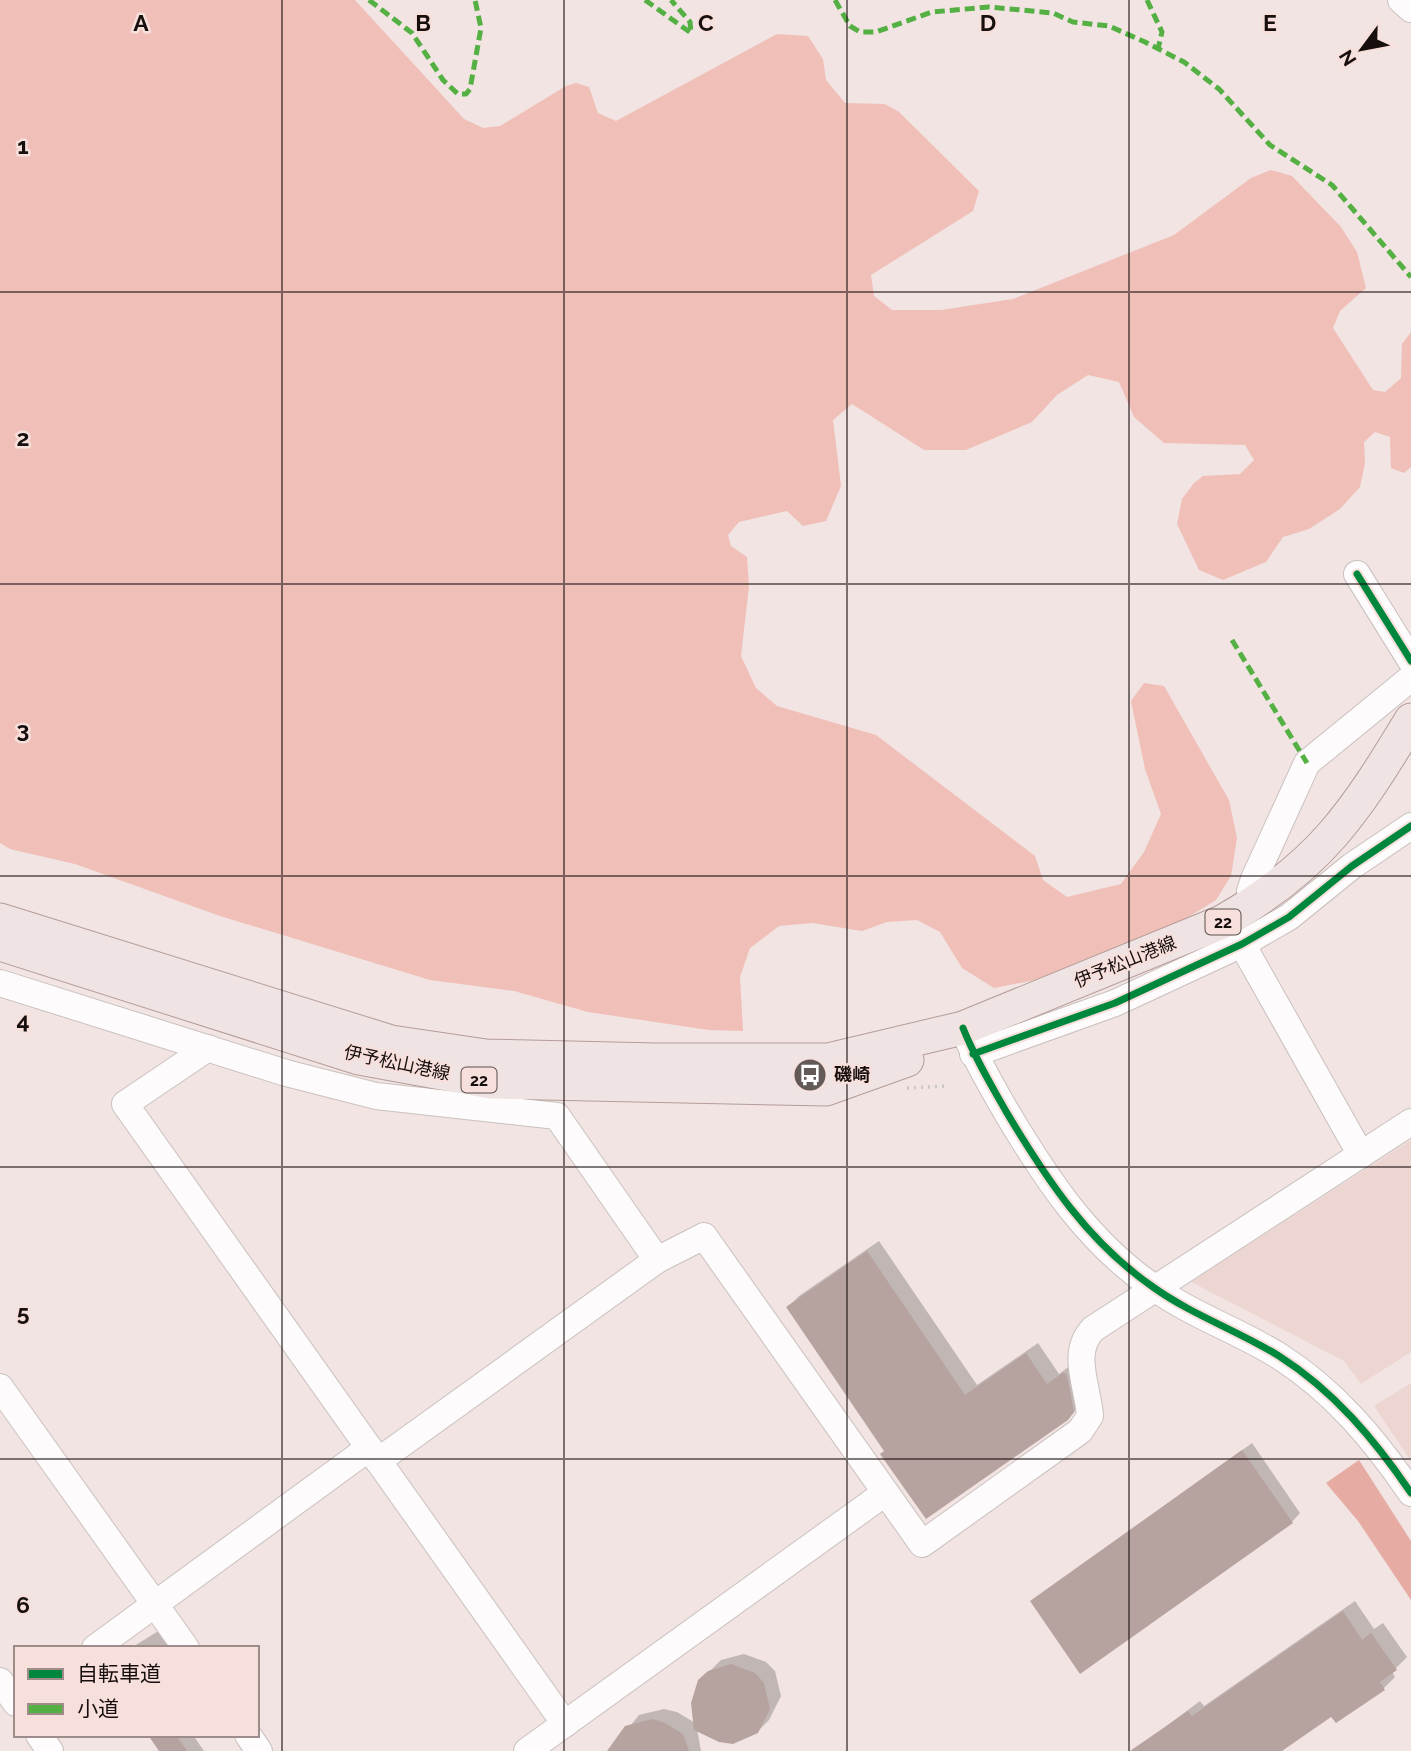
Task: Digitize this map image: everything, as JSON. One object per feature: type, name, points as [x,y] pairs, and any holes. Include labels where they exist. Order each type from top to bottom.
[{"type":"main road","name":"伊予松山港線","points":[[0,944],[359,1058],[491,1082],[826,1089],[968,1041],[1222,922],[1253,904],[1297,873],[1323,849],[1346,822],[1408,730]]},
{"type":"main road","name":"伊予松山港線","points":[[0,920],[391,1042],[486,1056],[828,1060],[968,1041]]},
{"type":"street","points":[[1401,0],[1411,9]]},
{"type":"street","points":[[1357,574],[1411,661]]},
{"type":"street","points":[[1253,904],[1250,891],[1254,879],[1303,768],[1411,678]]},
{"type":"street","points":[[1411,826],[1361,860],[1289,917],[1242,944],[1115,1003],[968,1041],[1047,1180],[1082,1226],[1153,1287],[1280,1357],[1334,1398],[1380,1447],[1411,1493]]},
{"type":"street","points":[[1242,944],[1361,1155]]},
{"type":"street","points":[[0,983],[376,1097],[557,1116],[657,1260]]},
{"type":"street","points":[[208,1048],[125,1104],[565,1724]]},
{"type":"street","points":[[97,1646],[657,1260],[704,1236],[922,1544],[1080,1431],[1090,1416],[1080,1351],[1083,1339],[1093,1329],[1153,1287],[1411,1122]]},
{"type":"street","points":[[0,1387],[185,1646]]},
{"type":"street","points":[[527,1751],[885,1493]]},
{"type":"street","points":[[0,1681],[14,1701]]},
{"type":"street","points":[[0,1717],[14,1706]]},
{"type":"shaded area","points":[[0,0],[355,0],[464,119],[483,128],[500,126],[566,86],[576,83],[589,87],[598,113],[616,121],[777,34],[808,36],[823,59],[826,80],[845,103],[885,104],[899,112],[979,191],[973,211],[871,275],[874,296],[892,310],[941,310],[1013,299],[1174,235],[1251,178],[1271,170],[1292,176],[1341,227],[1357,252],[1366,288],[1340,311],[1333,328],[1373,390],[1385,392],[1401,378],[1402,344],[1411,332],[1411,467],[1404,473],[1391,468],[1390,437],[1375,432],[1364,442],[1365,463],[1360,487],[1340,509],[1309,529],[1283,537],[1266,562],[1223,580],[1199,570],[1177,524],[1182,499],[1194,483],[1203,476],[1240,474],[1254,460],[1245,445],[1164,443],[1134,417],[1119,382],[1088,375],[1057,395],[1032,422],[966,450],[924,450],[852,404],[833,420],[841,486],[826,521],[803,526],[787,511],[739,522],[728,535],[731,546],[747,557],[749,586],[741,656],[756,688],[777,706],[876,735],[1035,856],[1043,880],[1067,897],[1121,884],[1144,852],[1161,814],[1145,769],[1131,701],[1144,683],[1164,686],[1229,800],[1237,838],[1231,876],[1216,900],[1179,923],[1035,980],[994,988],[962,968],[940,932],[917,920],[887,922],[862,931],[812,923],[779,926],[750,948],[740,977],[743,1031],[709,1030],[588,1012],[514,991],[430,980],[220,916],[75,864],[10,849],[0,843]]},
{"type":"shaded area","points":[[1411,1140],[1411,1352],[1361,1384],[1344,1361],[1191,1282]]},
{"type":"shaded area","points":[[1411,1383],[1411,1461],[1374,1406]]},
{"type":"shaded area","points":[[1359,1460],[1411,1541],[1411,1600],[1358,1521],[1326,1483]]},
{"type":"building","points":[[867,1251],[965,1395],[1026,1353],[1047,1384],[1064,1372],[1067,1376],[1074,1412],[1068,1420],[926,1519],[880,1454],[884,1451],[786,1307]]},
{"type":"building","points":[[1242,1450],[1293,1523],[1080,1674],[1030,1601]]},
{"type":"building","points":[[1343,1611],[1362,1640],[1371,1633],[1397,1670],[1380,1682],[1385,1690],[1336,1723],[1331,1717],[1282,1751],[1130,1751],[1188,1711],[1192,1716]]},
{"type":"building","points":[[731,1664],[755,1673],[764,1683],[770,1709],[758,1733],[733,1744],[719,1742],[694,1730],[691,1703],[698,1680],[708,1671]]},
{"type":"building","points":[[652,1719],[683,1734],[689,1751],[607,1751],[625,1726]]},
{"type":"building","points":[[149,1737],[177,1737],[187,1751],[159,1751]]},
{"type":"marked path","points":[[369,0],[412,33],[443,80],[458,94],[466,94],[470,89],[481,28],[475,0]]},
{"type":"marked path","points":[[645,0],[691,33],[690,22],[671,0]]},
{"type":"marked path","points":[[835,0],[850,26],[860,32],[876,32],[932,12],[989,7],[1053,13],[1073,22],[1109,26],[1145,42],[1184,62],[1219,89],[1270,145],[1332,185],[1411,277]]},
{"type":"marked path","points":[[1147,0],[1162,32],[1158,49]]},
{"type":"marked path","points":[[1232,640],[1307,763]]},
{"type":"cycle path","points":[[1357,574],[1411,661]]},
{"type":"cycle path","points":[[973,1054],[1115,1003],[1242,944],[1289,917],[1352,866],[1411,826]]},
{"type":"cycle path","points":[[963,1028],[989,1082],[1038,1162],[1071,1208],[1108,1250],[1168,1297],[1264,1347],[1318,1385],[1368,1436],[1411,1493]]},
{"type":"place","name":"磯崎","points":[[810,1075]]}]
